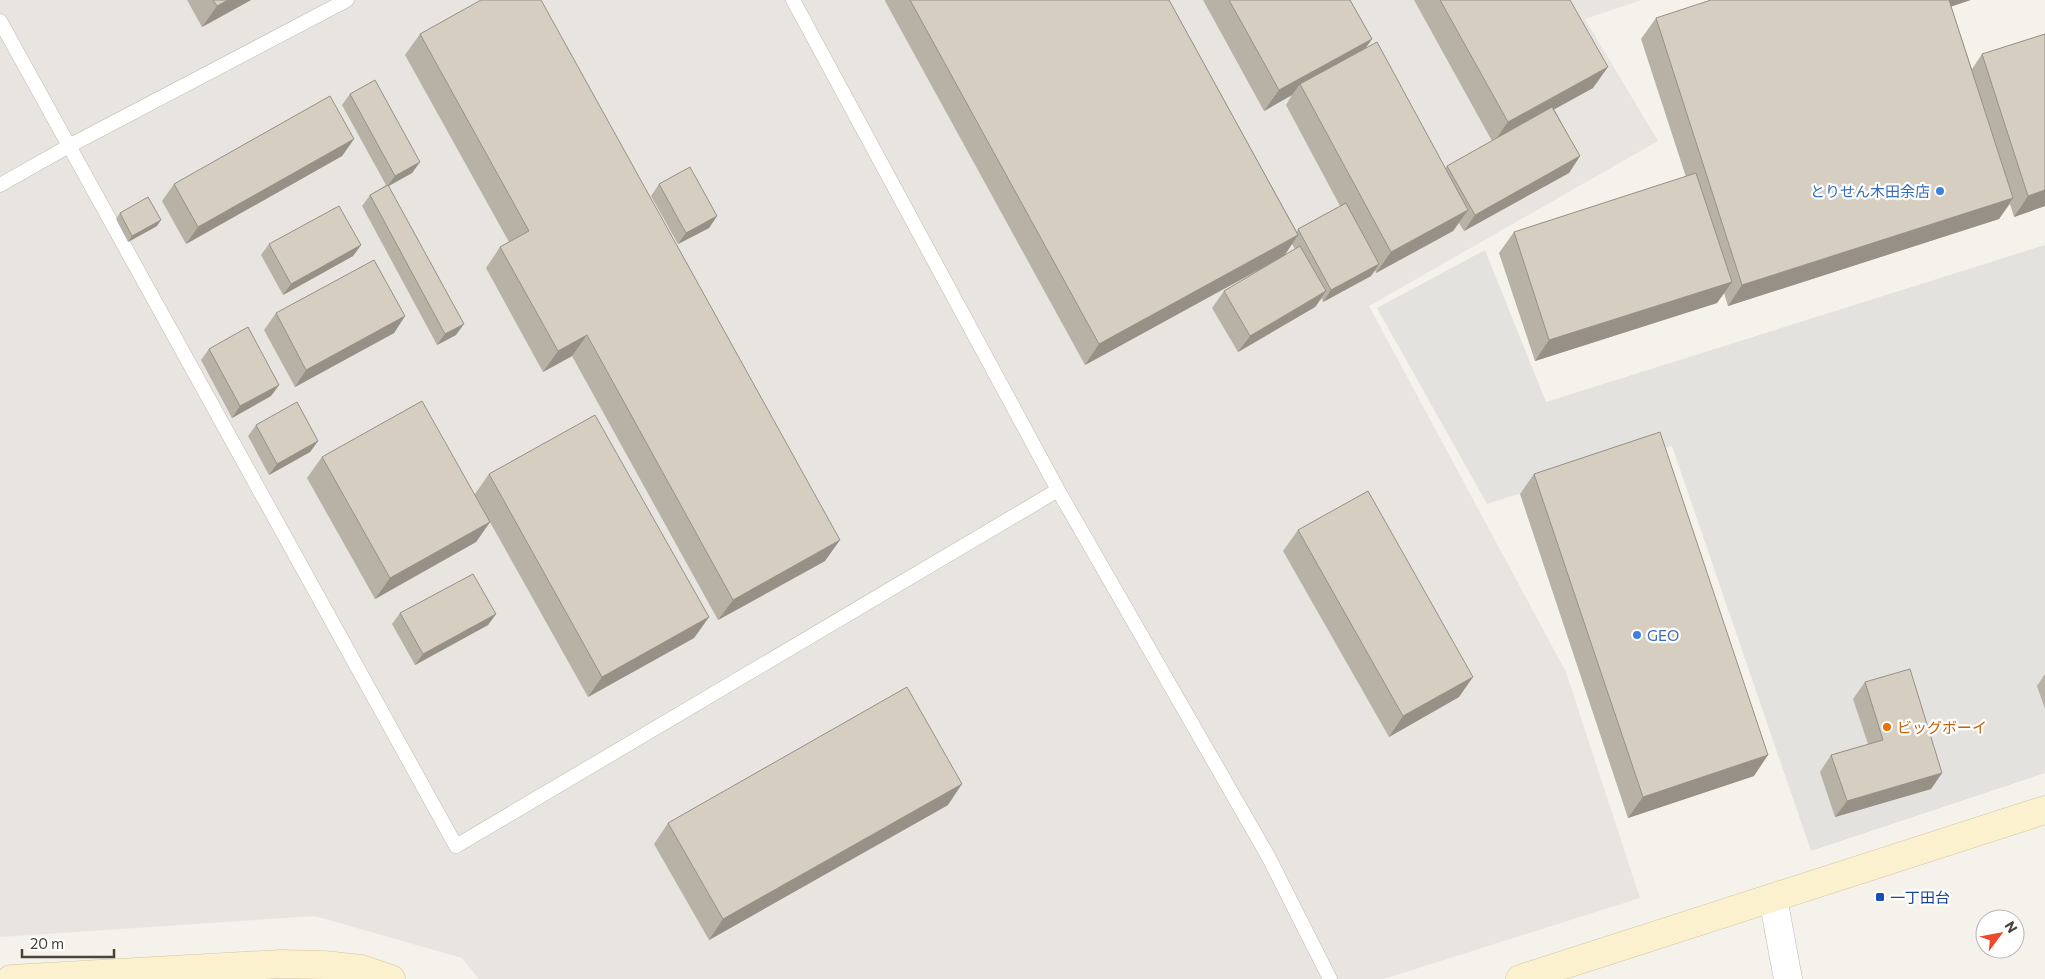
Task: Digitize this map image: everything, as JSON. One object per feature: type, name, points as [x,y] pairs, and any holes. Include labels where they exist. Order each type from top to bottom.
[{"type":"street","points":[[1520,979],[2045,810]]},
{"type":"street","points":[[1773,898],[1788,979]]},
{"type":"street","points":[[11,979],[281,964],[324,965],[360,969],[391,979]]},
{"type":"lane","points":[[0,185],[346,0]]},
{"type":"lane","points":[[793,0],[1058,490],[1268,856],[1330,979]]},
{"type":"lane","points":[[0,21],[456,846],[1058,490]]},
{"type":"shaded area","points":[[0,0],[1642,0],[1585,19],[1658,141],[1369,306],[1566,672],[1640,898],[1384,979],[479,979],[462,958],[315,916],[0,937]]},
{"type":"shaded area","points":[[2045,245],[2045,773],[1811,851],[1672,446],[1487,504],[1377,308],[1485,250],[1546,402]]},
{"type":"building","points":[[213,0],[228,0],[217,6]]},
{"type":"building","points":[[481,0],[541,0],[840,540],[733,600],[587,335],[558,351],[500,247],[529,231],[420,34]]},
{"type":"building","points":[[910,0],[1169,0],[1298,235],[1099,344]]},
{"type":"building","points":[[1229,0],[1350,0],[1372,39],[1279,90]]},
{"type":"building","points":[[1440,0],[1570,0],[1608,67],[1508,122]]},
{"type":"building","points":[[1711,0],[1949,0],[2013,198],[1742,285],[1656,18]]},
{"type":"building","points":[[2045,34],[2045,190],[2028,196],[1982,54]]},
{"type":"building","points":[[1377,42],[1468,210],[1391,252],[1300,84]]},
{"type":"building","points":[[375,80],[420,162],[395,176],[350,94]]},
{"type":"building","points":[[330,96],[354,139],[198,227],[174,184]]},
{"type":"building","points":[[1552,107],[1580,156],[1475,215],[1447,166]]},
{"type":"building","points":[[690,167],[717,216],[686,233],[659,184]]},
{"type":"building","points":[[1696,173],[1732,282],[1549,340],[1514,232]]},
{"type":"building","points":[[388,185],[464,324],[445,334],[370,195]]},
{"type":"building","points":[[148,197],[161,220],[132,236],[120,213]]},
{"type":"building","points":[[1346,203],[1379,264],[1331,290],[1298,229]]},
{"type":"building","points":[[339,206],[361,245],[291,284],[269,244]]},
{"type":"building","points":[[1300,246],[1326,291],[1250,336],[1224,291]]},
{"type":"building","points":[[374,260],[405,316],[306,370],[276,313]]},
{"type":"building","points":[[248,327],[279,385],[240,406],[209,349]]},
{"type":"building","points":[[422,401],[490,522],[390,578],[322,457]]},
{"type":"building","points":[[297,402],[318,441],[277,464],[256,425]]},
{"type":"building","points":[[595,415],[709,617],[602,677],[489,474]]},
{"type":"building","name":"GEO","points":[[1660,432],[1768,755],[1643,797],[1534,474]]},
{"type":"building","points":[[1368,491],[1473,677],[1403,716],[1298,530]]},
{"type":"building","points":[[473,574],[496,614],[423,654],[400,613]]},
{"type":"building","name":"ビッグボーイ","points":[[1910,669],[1942,773],[1847,801],[1831,755],[1883,740],[1865,682]]},
{"type":"building","points":[[907,687],[962,784],[723,919],[668,823]]},
{"type":"place","name":"とりせん木田余店","points":[[1940,191]]},
{"type":"place","name":"GEO","points":[[1637,635]]},
{"type":"place","name":"ビッグボーイ","points":[[1887,727]]},
{"type":"place","name":"一丁田台","points":[[1880,897]]}]
